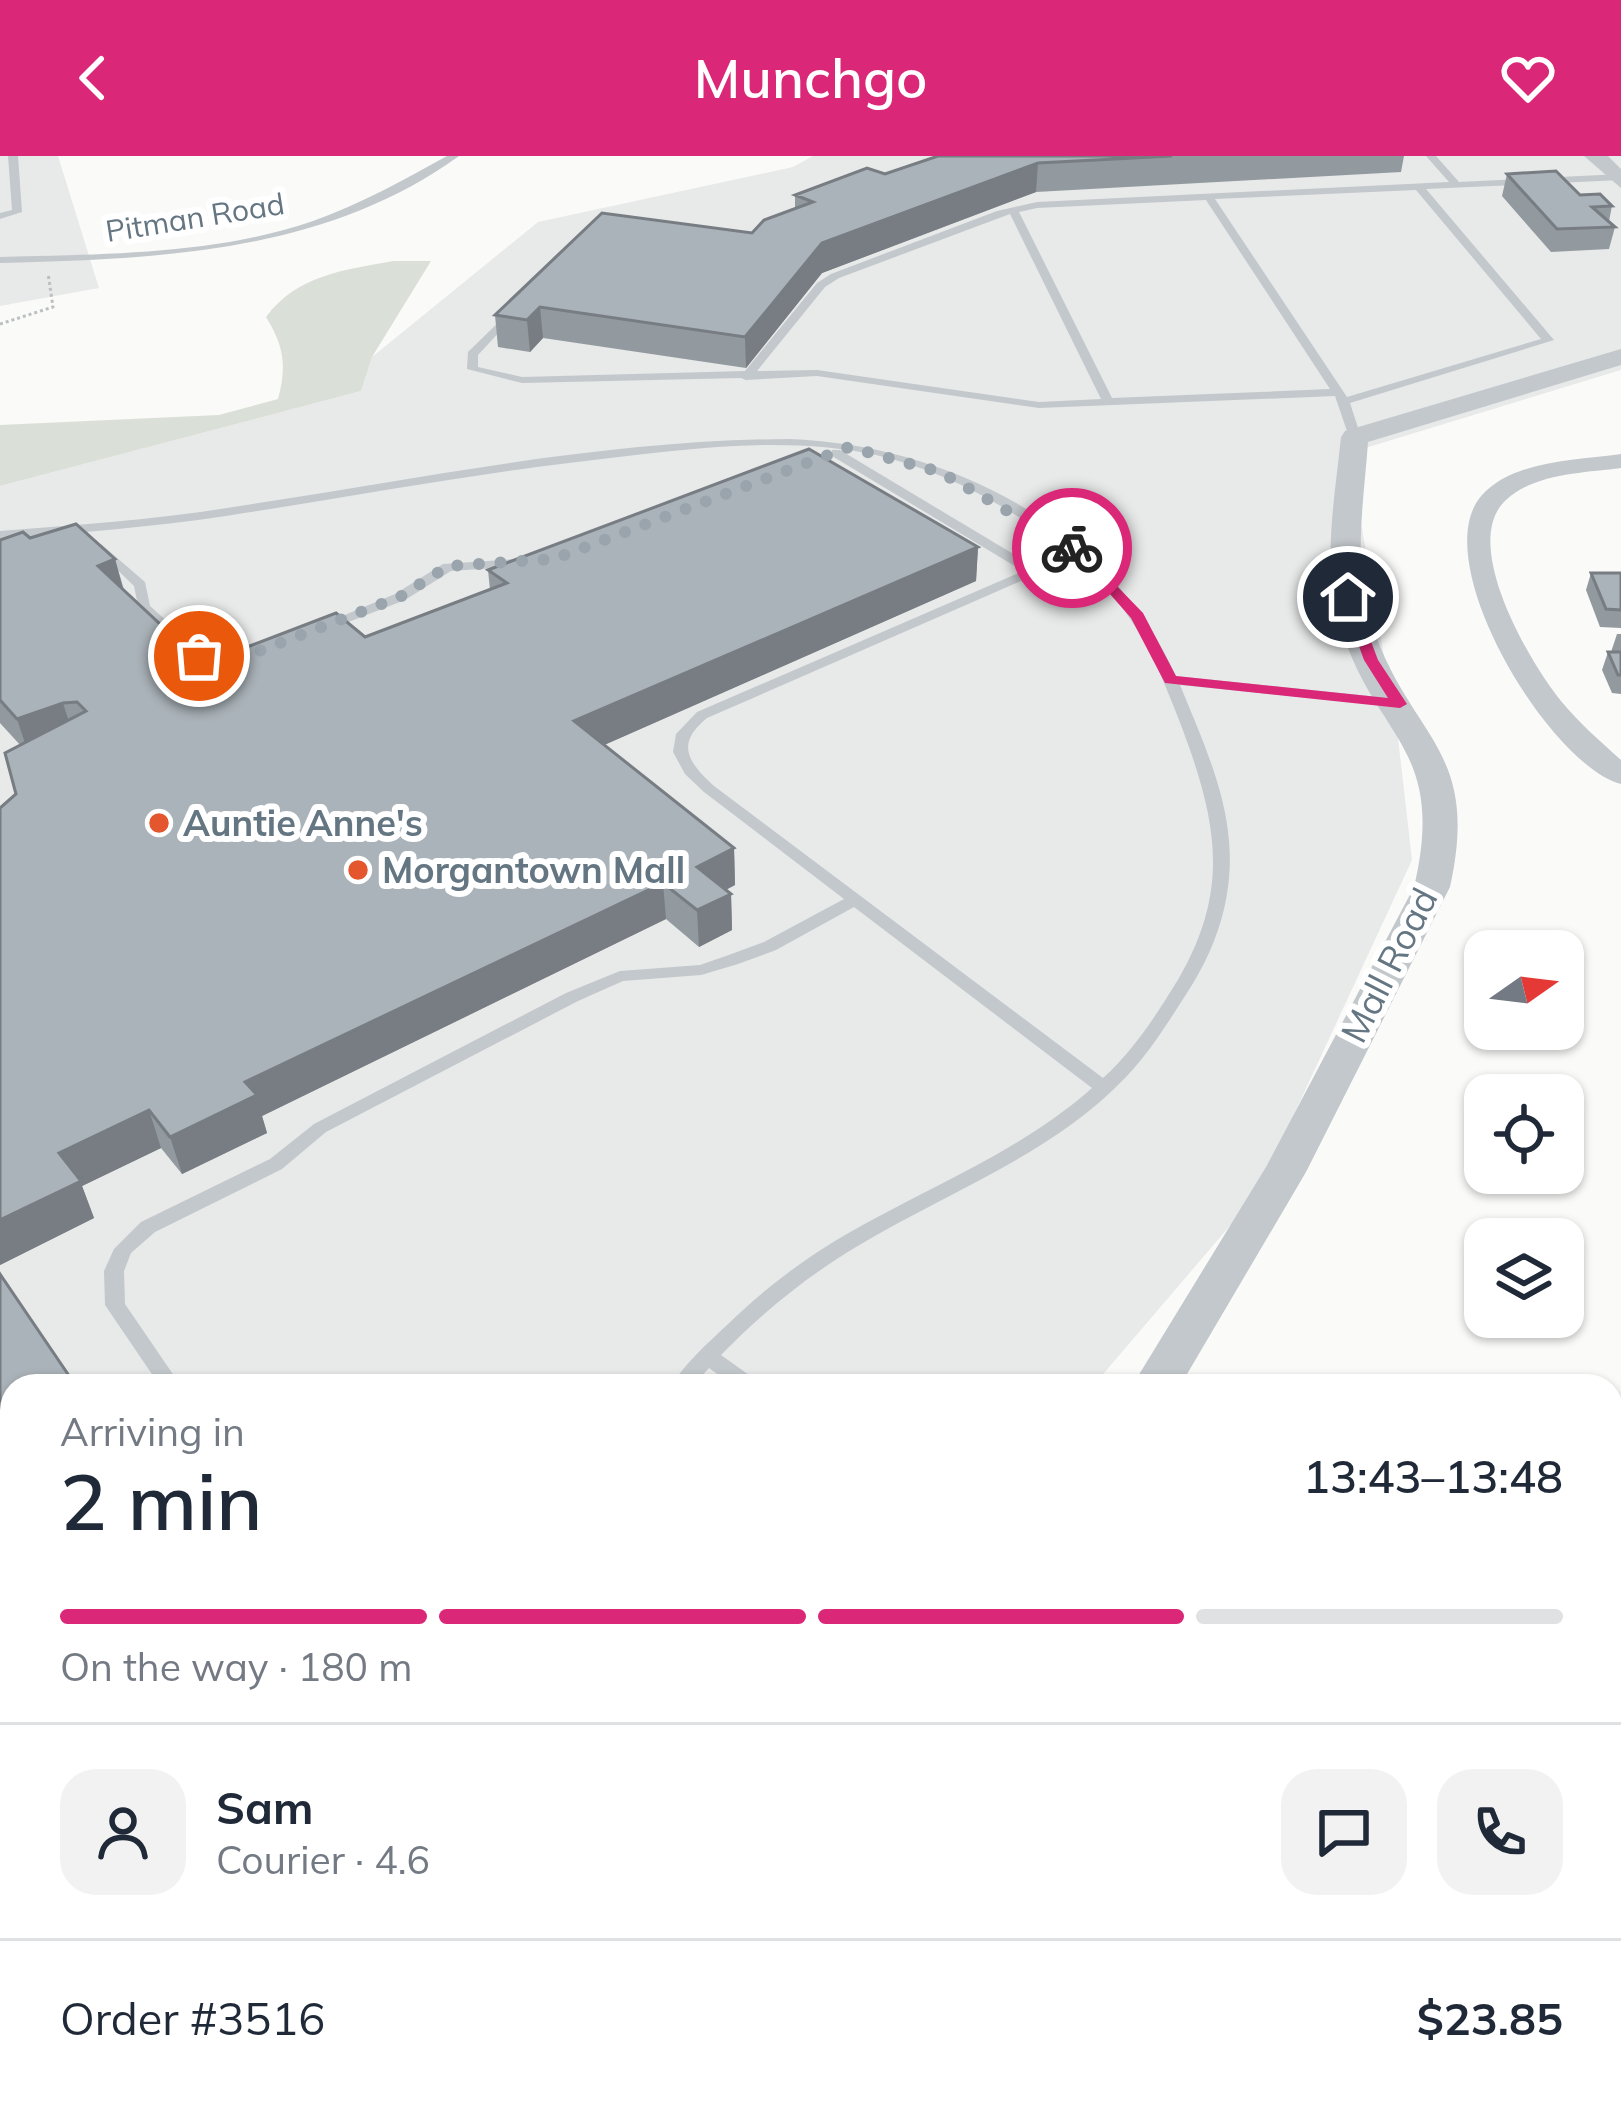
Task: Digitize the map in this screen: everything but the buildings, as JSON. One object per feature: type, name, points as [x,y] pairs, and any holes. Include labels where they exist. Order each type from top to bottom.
[{"type":"street","points":[[1595,156],[1620,178]]},
{"type":"street","points":[[1345,410],[1621,357]]},
{"type":"street","name":"Mall Road","points":[[1163,1374],[1285,1172],[1432,887],[1444,849],[1443,807],[1430,757],[1371,660],[1348,597],[1345,410]]},
{"type":"street","points":[[1621,461],[1509,487],[1490,501],[1478,546],[1494,606],[1534,682],[1573,731],[1621,776]]},
{"type":"lane","points":[[0,217],[17,212],[13,156]]},
{"type":"lane","name":"Pitman Road","points":[[0,260],[177,251],[277,233],[356,208],[454,156]]},
{"type":"lane","points":[[1431,156],[1457,184]]},
{"type":"lane","points":[[746,377],[821,285],[835,276],[1013,209],[1620,178]]},
{"type":"lane","points":[[514,310],[472,354],[472,369],[522,380],[817,373],[1039,405],[1345,410],[1548,340],[1418,186]]},
{"type":"lane","points":[[1209,196],[1345,410]]},
{"type":"lane","points":[[1013,209],[1109,404]]},
{"type":"lane","points":[[0,535],[235,511],[525,463],[750,443],[843,450],[940,472],[1033,523],[1087,560],[1138,616],[1170,680],[1222,820],[1226,863],[1219,908],[1183,987],[1145,1044],[1105,1088],[1031,1145],[806,1269],[691,1374]]},
{"type":"lane","points":[[814,461],[843,450]]},
{"type":"lane","points":[[843,450],[1033,571]]},
{"type":"lane","points":[[0,554],[80,529]]},
{"type":"lane","points":[[80,529],[140,585],[144,607],[186,646],[217,663],[233,661]]},
{"type":"lane","points":[[310,632],[400,597],[448,566],[554,559]]},
{"type":"lane","points":[[1087,560],[1033,571],[702,715],[682,731],[678,754],[692,775],[1105,1088]]},
{"type":"lane","points":[[1170,680],[1400,704]]},
{"type":"lane","points":[[163,1374],[115,1305],[114,1271],[123,1249],[148,1227],[276,1164],[320,1128],[572,997],[620,976],[701,970],[732,960],[770,946],[854,900]]},
{"type":"lane","points":[[707,1355],[733,1374]]},
{"type":"path","points":[[0,324],[53,307],[48,271],[52,259]]},
{"type":"shaded area","points":[[0,156],[58,156],[99,288],[0,306]]},
{"type":"shaded area","points":[[813,156],[1621,156],[1621,370],[1349,453],[1398,738],[1412,860],[1257,1194],[1103,1374],[0,1374],[0,486],[361,391],[372,357],[538,222],[793,167]]},
{"type":"shaded area","points":[[393,261],[431,261],[372,357],[361,391],[0,486],[0,425],[219,415],[278,399],[282,356],[266,317],[307,283]]},
{"type":"way so far","points":[[199,656],[217,663],[233,661],[400,597],[448,566],[554,559],[849,447],[940,472],[1072,548]]},
{"type":"place","name":"Auntie Anne's","points":[[159,823]]},
{"type":"place","name":"Morgantown Mall","points":[[358,870]]},
{"type":"route","points":[[1072,548],[1101,572],[1138,616],[1170,680],[1400,704],[1371,660],[1348,597]]}]
